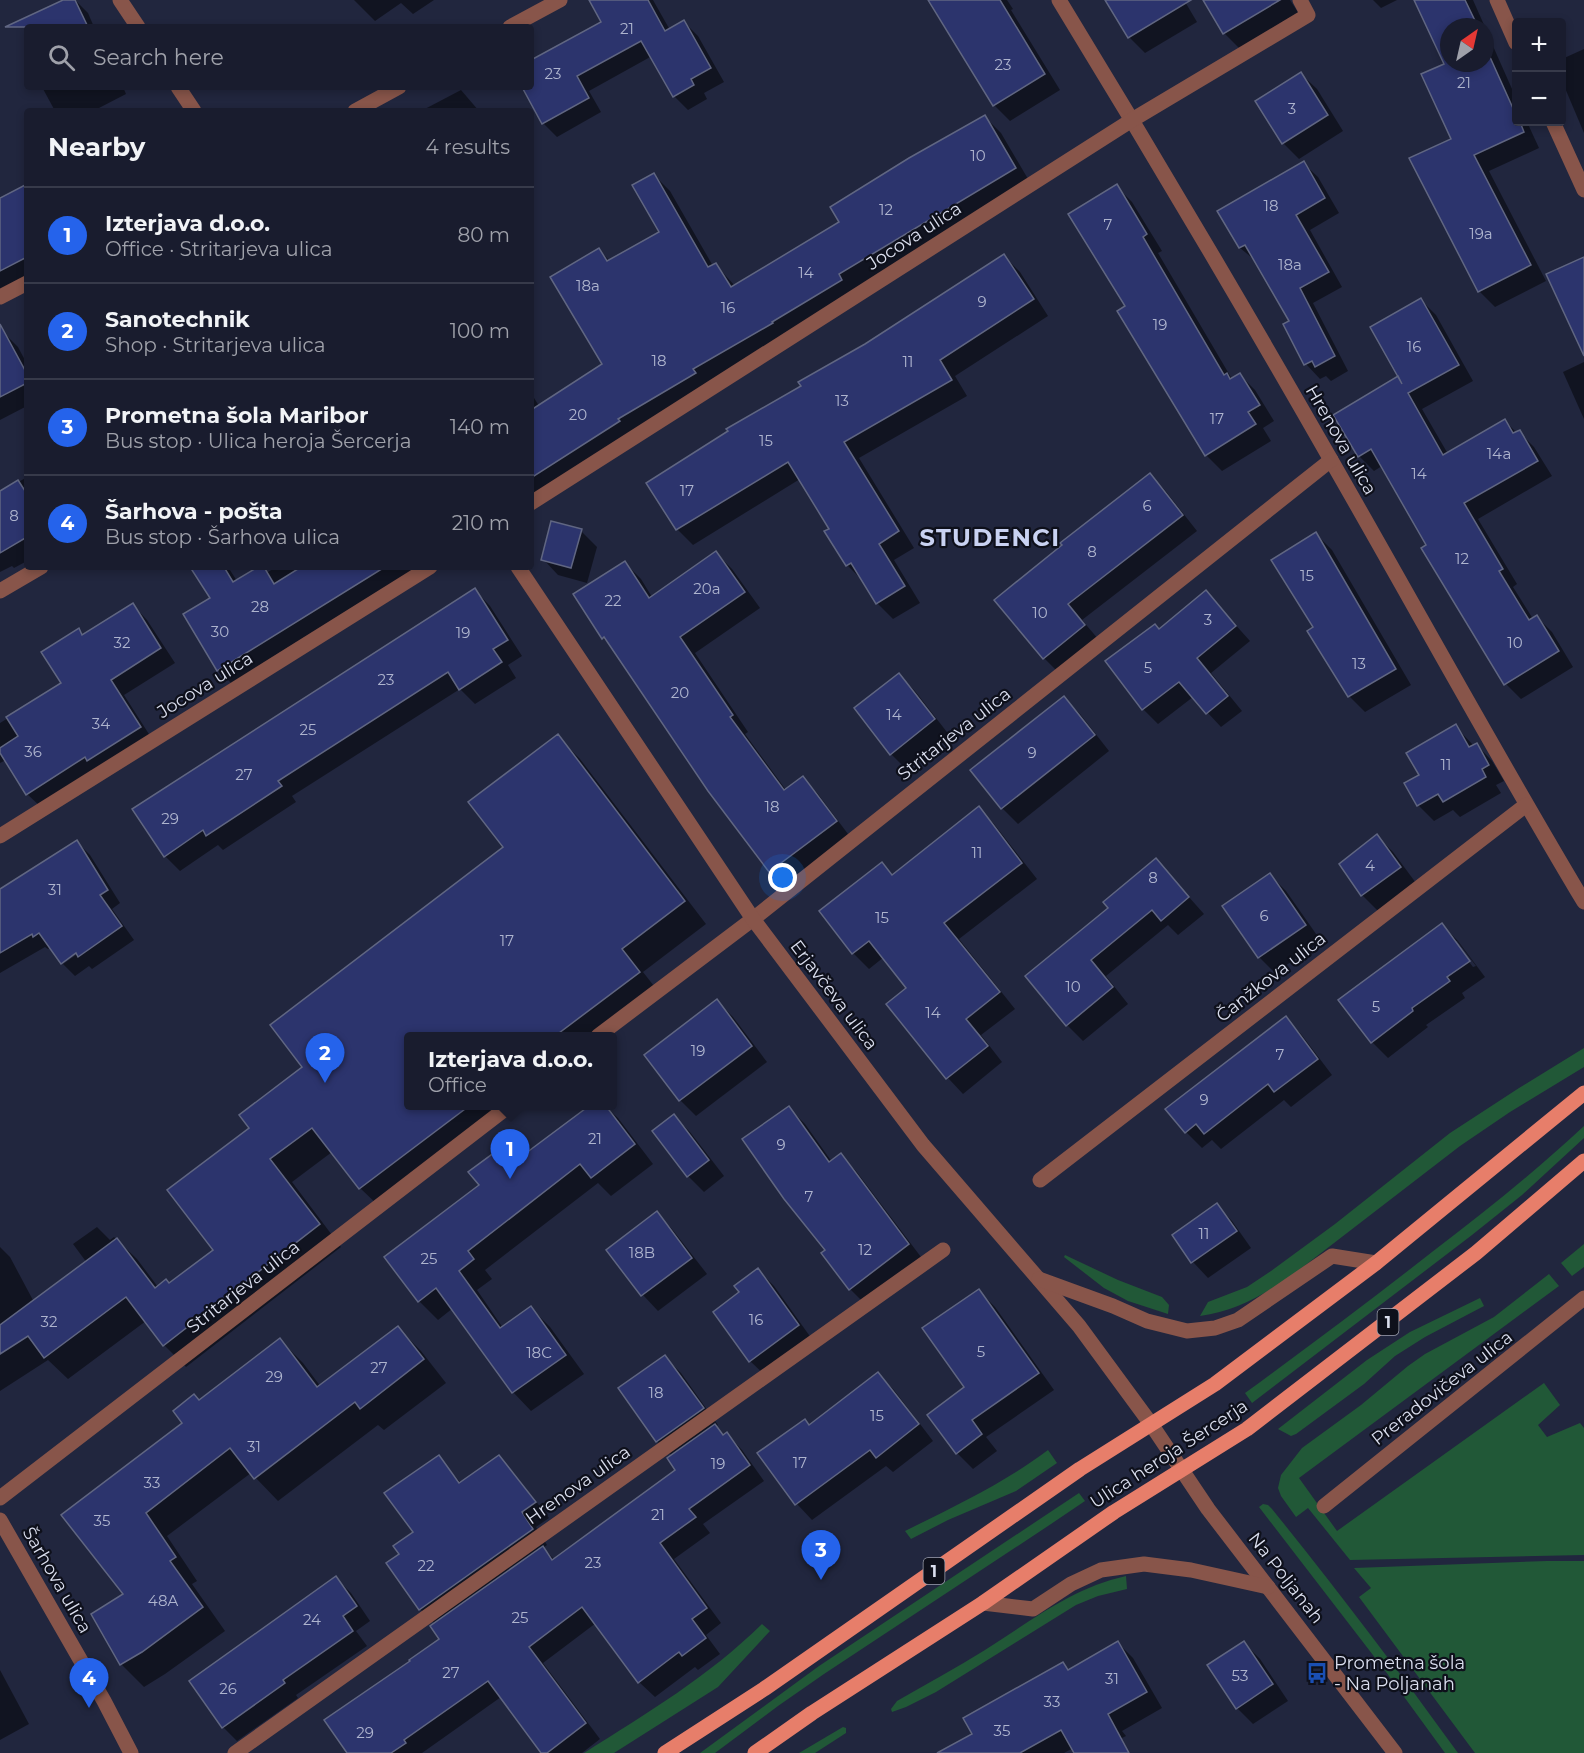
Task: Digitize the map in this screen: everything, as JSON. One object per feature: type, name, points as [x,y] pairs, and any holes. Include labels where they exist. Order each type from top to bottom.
[{"type":"main road","name":"1","points":[[665,1753],[764,1689],[1080,1469],[1215,1384],[1376,1263],[1584,1093]]},
{"type":"main road","name":"Ulica heroja Šercerja","points":[[755,1753],[812,1713],[983,1603],[1114,1512],[1247,1429],[1476,1253],[1584,1161]]},
{"type":"street","points":[[120,0],[136,24]]},
{"type":"street","points":[[516,24],[560,0]]},
{"type":"street","name":"Hrenova ulica","points":[[1059,0],[1331,460],[1526,805],[1584,902]]},
{"type":"street","name":"Jocova ulica","points":[[534,501],[1132,120],[1308,15],[1300,0]]},
{"type":"street","points":[[1497,0],[1512,34]]},
{"type":"street","points":[[180,90],[192,108]]},
{"type":"street","points":[[360,108],[394,90]]},
{"type":"street","points":[[1554,126],[1584,190]]},
{"type":"street","points":[[0,297],[24,285]]},
{"type":"street","name":"Stritarjeva ulica","points":[[603,1032],[753,919],[1331,460]]},
{"type":"street","points":[[0,591],[36,570]]},
{"type":"street","name":"Jocova ulica","points":[[0,836],[425,570]]},
{"type":"street","name":"Erjavčeva ulica","points":[[520,570],[753,919],[923,1145],[1079,1326],[1151,1424]]},
{"type":"street","name":"Čanžkova ulica","points":[[1040,1180],[1526,805]]},
{"type":"street","name":"Stritarjeva ulica","points":[[0,1498],[504,1110]]},
{"type":"street","name":"Hrenova ulica","points":[[235,1753],[943,1250]]},
{"type":"street","points":[[1038,1279],[1147,1321],[1187,1331],[1215,1328],[1238,1320],[1332,1256],[1376,1263]]},
{"type":"street","name":"Preradovičeva ulica","points":[[1324,1506],[1584,1298]]},
{"type":"street","name":"Na Poljanah","points":[[1151,1424],[1208,1509],[1395,1753]]},
{"type":"street","name":"Šarhova ulica","points":[[0,1520],[104,1701],[131,1753]]},
{"type":"street","points":[[983,1603],[1033,1608],[1071,1584],[1101,1570],[1144,1564],[1191,1570],[1268,1587]]},
{"type":"green space","points":[[1584,1048],[1584,1067],[1510,1112],[1460,1146],[1286,1280],[1245,1303],[1200,1316],[1208,1302],[1247,1287],[1271,1271],[1335,1224],[1450,1133]]},
{"type":"green space","points":[[1584,1126],[1584,1138],[1522,1195],[1252,1403],[1245,1393],[1363,1306],[1471,1222]]},
{"type":"green space","points":[[1584,1244],[1584,1267],[1572,1276],[1561,1263]]},
{"type":"green space","points":[[1065,1255],[1118,1280],[1162,1297],[1169,1305],[1168,1314],[1128,1301],[1104,1288],[1064,1257]]},
{"type":"green space","points":[[1549,1274],[1559,1286],[1299,1478],[1337,1531],[1544,1383],[1560,1405],[1538,1425],[1547,1437],[1580,1423],[1584,1428],[1584,1555],[1350,1560],[1308,1508],[1296,1517],[1278,1488],[1281,1475],[1302,1448],[1425,1354],[1494,1317]]},
{"type":"green space","points":[[1480,1298],[1484,1306],[1425,1337],[1395,1356],[1364,1384],[1296,1434],[1291,1436],[1278,1429],[1367,1360],[1410,1332]]},
{"type":"green space","points":[[1048,1450],[1057,1463],[1016,1491],[948,1520],[911,1539],[905,1531],[997,1484]]},
{"type":"green space","points":[[1079,1493],[1085,1501],[824,1674],[715,1753],[700,1753],[819,1666]]},
{"type":"green space","points":[[1263,1504],[1272,1509],[1320,1569],[1458,1753],[1445,1753],[1259,1507]]},
{"type":"green space","points":[[1584,1561],[1584,1753],[1475,1753],[1359,1597],[1371,1588],[1354,1568]]},
{"type":"green space","points":[[1126,1576],[1127,1589],[1098,1596],[1076,1605],[936,1692],[892,1712],[891,1709],[897,1701],[974,1657],[1052,1607],[1106,1581]]},
{"type":"green space","points":[[762,1624],[770,1631],[718,1687],[614,1753],[584,1753],[699,1678]]},
{"type":"green space","points":[[843,1727],[846,1728],[846,1733],[815,1753],[799,1753]]},
{"type":"building","points":[[63,0],[75,0],[87,24],[24,24],[24,27],[5,27]]},
{"type":"building","points":[[589,0],[648,0],[665,31],[684,20],[711,68],[691,79],[694,85],[673,97],[641,41],[577,76],[589,98],[542,124],[524,90],[534,90],[534,58],[601,22]]},
{"type":"building","points":[[928,0],[1000,0],[1045,74],[993,106]]},
{"type":"building","points":[[1105,0],[1191,0],[1128,38]]},
{"type":"building","points":[[1203,0],[1280,0],[1223,34]]},
{"type":"building","points":[[1414,0],[1465,0],[1474,18],[1440,18],[1440,55]]},
{"type":"building","points":[[1440,66],[1440,72],[1494,72],[1494,66],[1512,106],[1512,126],[1522,126],[1524,132],[1474,155],[1531,265],[1478,292],[1409,158],[1451,139],[1421,74]]},
{"type":"building","points":[[1301,72],[1328,115],[1282,144],[1255,101]]},
{"type":"building","points":[[985,115],[1016,168],[839,274],[842,280],[693,369],[696,373],[618,419],[620,421],[534,476],[534,408],[602,364],[550,277],[599,248],[607,261],[659,232],[632,185],[654,173],[708,267],[716,263],[731,287],[839,222],[830,207],[909,158]]},
{"type":"building","points":[[1304,161],[1325,198],[1296,215],[1329,272],[1300,288],[1335,356],[1315,367],[1312,361],[1304,365],[1283,324],[1289,321],[1245,245],[1239,248],[1217,211]]},
{"type":"building","points":[[1117,184],[1147,234],[1143,237],[1224,375],[1227,373],[1230,379],[1240,373],[1260,405],[1248,412],[1256,424],[1205,456],[1117,311],[1125,306],[1068,214]]},
{"type":"building","points":[[24,186],[24,259],[0,271],[0,198]]},
{"type":"building","points":[[1004,254],[1034,299],[940,360],[952,380],[844,442],[899,531],[879,544],[905,586],[876,604],[851,563],[846,566],[824,531],[829,529],[788,462],[676,530],[646,483],[728,431],[726,429],[801,386],[798,382],[865,344]]},
{"type":"building","points":[[1584,257],[1584,356],[1546,274]]},
{"type":"building","points":[[1421,298],[1459,365],[1408,393],[1443,455],[1505,419],[1513,433],[1520,430],[1538,461],[1464,503],[1503,569],[1499,571],[1529,620],[1537,615],[1559,651],[1504,685],[1421,548],[1426,545],[1371,449],[1358,457],[1333,415],[1398,376],[1370,327]]},
{"type":"building","points":[[0,324],[24,368],[24,385],[0,397]]},
{"type":"building","points":[[1150,473],[1183,515],[1068,604],[1085,625],[1043,659],[994,600],[1062,545],[1060,543]]},
{"type":"building","points":[[18,480],[24,489],[24,539],[0,553],[0,491]]},
{"type":"building","points":[[551,521],[582,529],[571,568],[541,560]]},
{"type":"building","points":[[1316,532],[1396,669],[1348,697],[1307,631],[1313,627],[1271,560]]},
{"type":"building","points":[[716,551],[745,592],[680,637],[733,715],[730,717],[784,790],[803,776],[837,821],[769,872],[708,791],[573,594],[625,561],[649,598]]},
{"type":"building","points":[[192,570],[226,570],[233,582],[253,570],[266,570],[274,584],[296,570],[380,570],[217,671],[183,614],[210,598]]},
{"type":"building","points":[[475,588],[508,640],[493,649],[502,662],[459,690],[448,672],[278,781],[282,786],[206,836],[203,830],[164,857],[132,809]]},
{"type":"building","points":[[1206,590],[1236,626],[1197,658],[1228,696],[1206,714],[1179,682],[1142,710],[1105,661],[1155,624],[1159,629]]},
{"type":"building","points":[[133,603],[161,648],[111,680],[141,727],[87,761],[85,757],[26,795],[0,753],[0,748],[18,736],[6,717],[61,683],[41,652],[79,628],[82,635]]},
{"type":"building","points":[[899,673],[935,719],[890,755],[854,708]]},
{"type":"building","points":[[1064,696],[1095,735],[1001,809],[970,770]]},
{"type":"building","points":[[1456,724],[1469,747],[1477,743],[1489,765],[1482,769],[1486,777],[1443,802],[1438,794],[1417,806],[1404,783],[1419,775],[1406,753]]},
{"type":"building","points":[[558,734],[685,901],[622,949],[640,972],[560,1032],[404,1032],[404,1110],[464,1110],[359,1189],[312,1128],[270,1159],[320,1224],[163,1346],[126,1297],[44,1358],[28,1336],[0,1354],[0,1325],[117,1238],[155,1288],[166,1279],[169,1283],[213,1250],[167,1190],[249,1128],[239,1115],[302,1067],[270,1025],[503,847],[468,802]]},
{"type":"building","points":[[979,806],[1022,863],[944,923],[1000,992],[966,1019],[988,1046],[946,1079],[886,1004],[906,988],[869,941],[852,954],[819,911],[882,862],[892,875]]},
{"type":"building","points":[[1377,834],[1401,867],[1361,896],[1339,864]]},
{"type":"building","points":[[77,840],[108,890],[100,895],[122,926],[78,957],[76,953],[61,964],[39,933],[33,937],[32,934],[0,953],[0,889]]},
{"type":"building","points":[[1156,858],[1189,897],[1161,921],[1152,910],[1091,960],[1113,987],[1066,1026],[1025,976],[1108,908],[1103,902]]},
{"type":"building","points":[[1270,873],[1306,925],[1258,958],[1222,906]]},
{"type":"building","points":[[1442,923],[1470,961],[1447,977],[1450,981],[1412,1008],[1413,1011],[1371,1043],[1338,1000]]},
{"type":"building","points":[[717,999],[752,1046],[679,1101],[644,1055]]},
{"type":"building","points":[[1286,1016],[1318,1059],[1274,1092],[1268,1084],[1204,1134],[1196,1124],[1185,1133],[1165,1109]]},
{"type":"building","points":[[789,1106],[829,1162],[841,1153],[909,1244],[849,1290],[821,1253],[825,1250],[784,1199],[742,1139]]},
{"type":"building","points":[[584,1110],[609,1110],[635,1144],[591,1178],[580,1164],[468,1251],[474,1259],[459,1271],[500,1328],[531,1306],[566,1355],[512,1393],[436,1288],[418,1302],[384,1257],[479,1185],[468,1172],[514,1138],[526,1153]]},
{"type":"building","points":[[674,1114],[709,1160],[687,1177],[652,1131]]},
{"type":"building","points":[[1217,1203],[1237,1231],[1191,1263],[1172,1235]]},
{"type":"building","points":[[657,1211],[692,1258],[641,1296],[606,1250]]},
{"type":"building","points":[[758,1268],[799,1325],[749,1362],[713,1312],[739,1292],[734,1286]]},
{"type":"building","points":[[979,1289],[1039,1373],[972,1420],[982,1434],[956,1454],[927,1415],[964,1387],[922,1328]]},
{"type":"building","points":[[398,1326],[424,1359],[360,1409],[355,1402],[254,1479],[230,1448],[146,1513],[176,1557],[170,1561],[203,1607],[142,1652],[120,1665],[91,1614],[123,1594],[61,1515],[182,1423],[173,1411],[194,1394],[199,1400],[280,1338],[317,1387]]},
{"type":"building","points":[[665,1355],[704,1408],[656,1442],[618,1388]]},
{"type":"building","points":[[878,1372],[919,1424],[876,1458],[870,1450],[795,1505],[757,1453],[805,1419],[809,1425]]},
{"type":"building","points":[[715,1424],[723,1435],[727,1432],[750,1465],[689,1509],[696,1517],[660,1543],[707,1608],[692,1619],[706,1638],[682,1656],[679,1652],[638,1683],[582,1607],[529,1647],[586,1723],[547,1753],[541,1753],[488,1681],[404,1740],[406,1743],[391,1753],[347,1753],[324,1720],[439,1639],[430,1626],[543,1546],[552,1560],[675,1470],[667,1458]]},
{"type":"building","points":[[439,1455],[459,1483],[499,1455],[536,1502],[522,1512],[533,1529],[419,1610],[386,1563],[399,1554],[393,1546],[413,1532],[384,1493]]},
{"type":"building","points":[[336,1576],[357,1606],[343,1616],[353,1631],[283,1680],[285,1683],[222,1728],[189,1681]]},
{"type":"building","points":[[1118,1641],[1147,1692],[1108,1714],[1129,1753],[1074,1753],[1061,1730],[1020,1753],[937,1753],[972,1734],[963,1718],[1063,1662],[1068,1670]]},
{"type":"building","points":[[1244,1641],[1273,1684],[1236,1709],[1207,1665]]},
{"type":"place","name":"Sanotechnik","points":[[325,1083]]},
{"type":"place","name":"Izterjava d.o.o.","points":[[510,1179]]},
{"type":"place","name":"Prometna šola Maribor","points":[[821,1580]]},
{"type":"place","name":"Prometna šola - Na Poljanah","points":[[1317,1673]]},
{"type":"place","name":"Šarhova - pošta","points":[[89,1708]]},
{"type":"district","name":"STUDENCI","points":[[990,537]]}]
